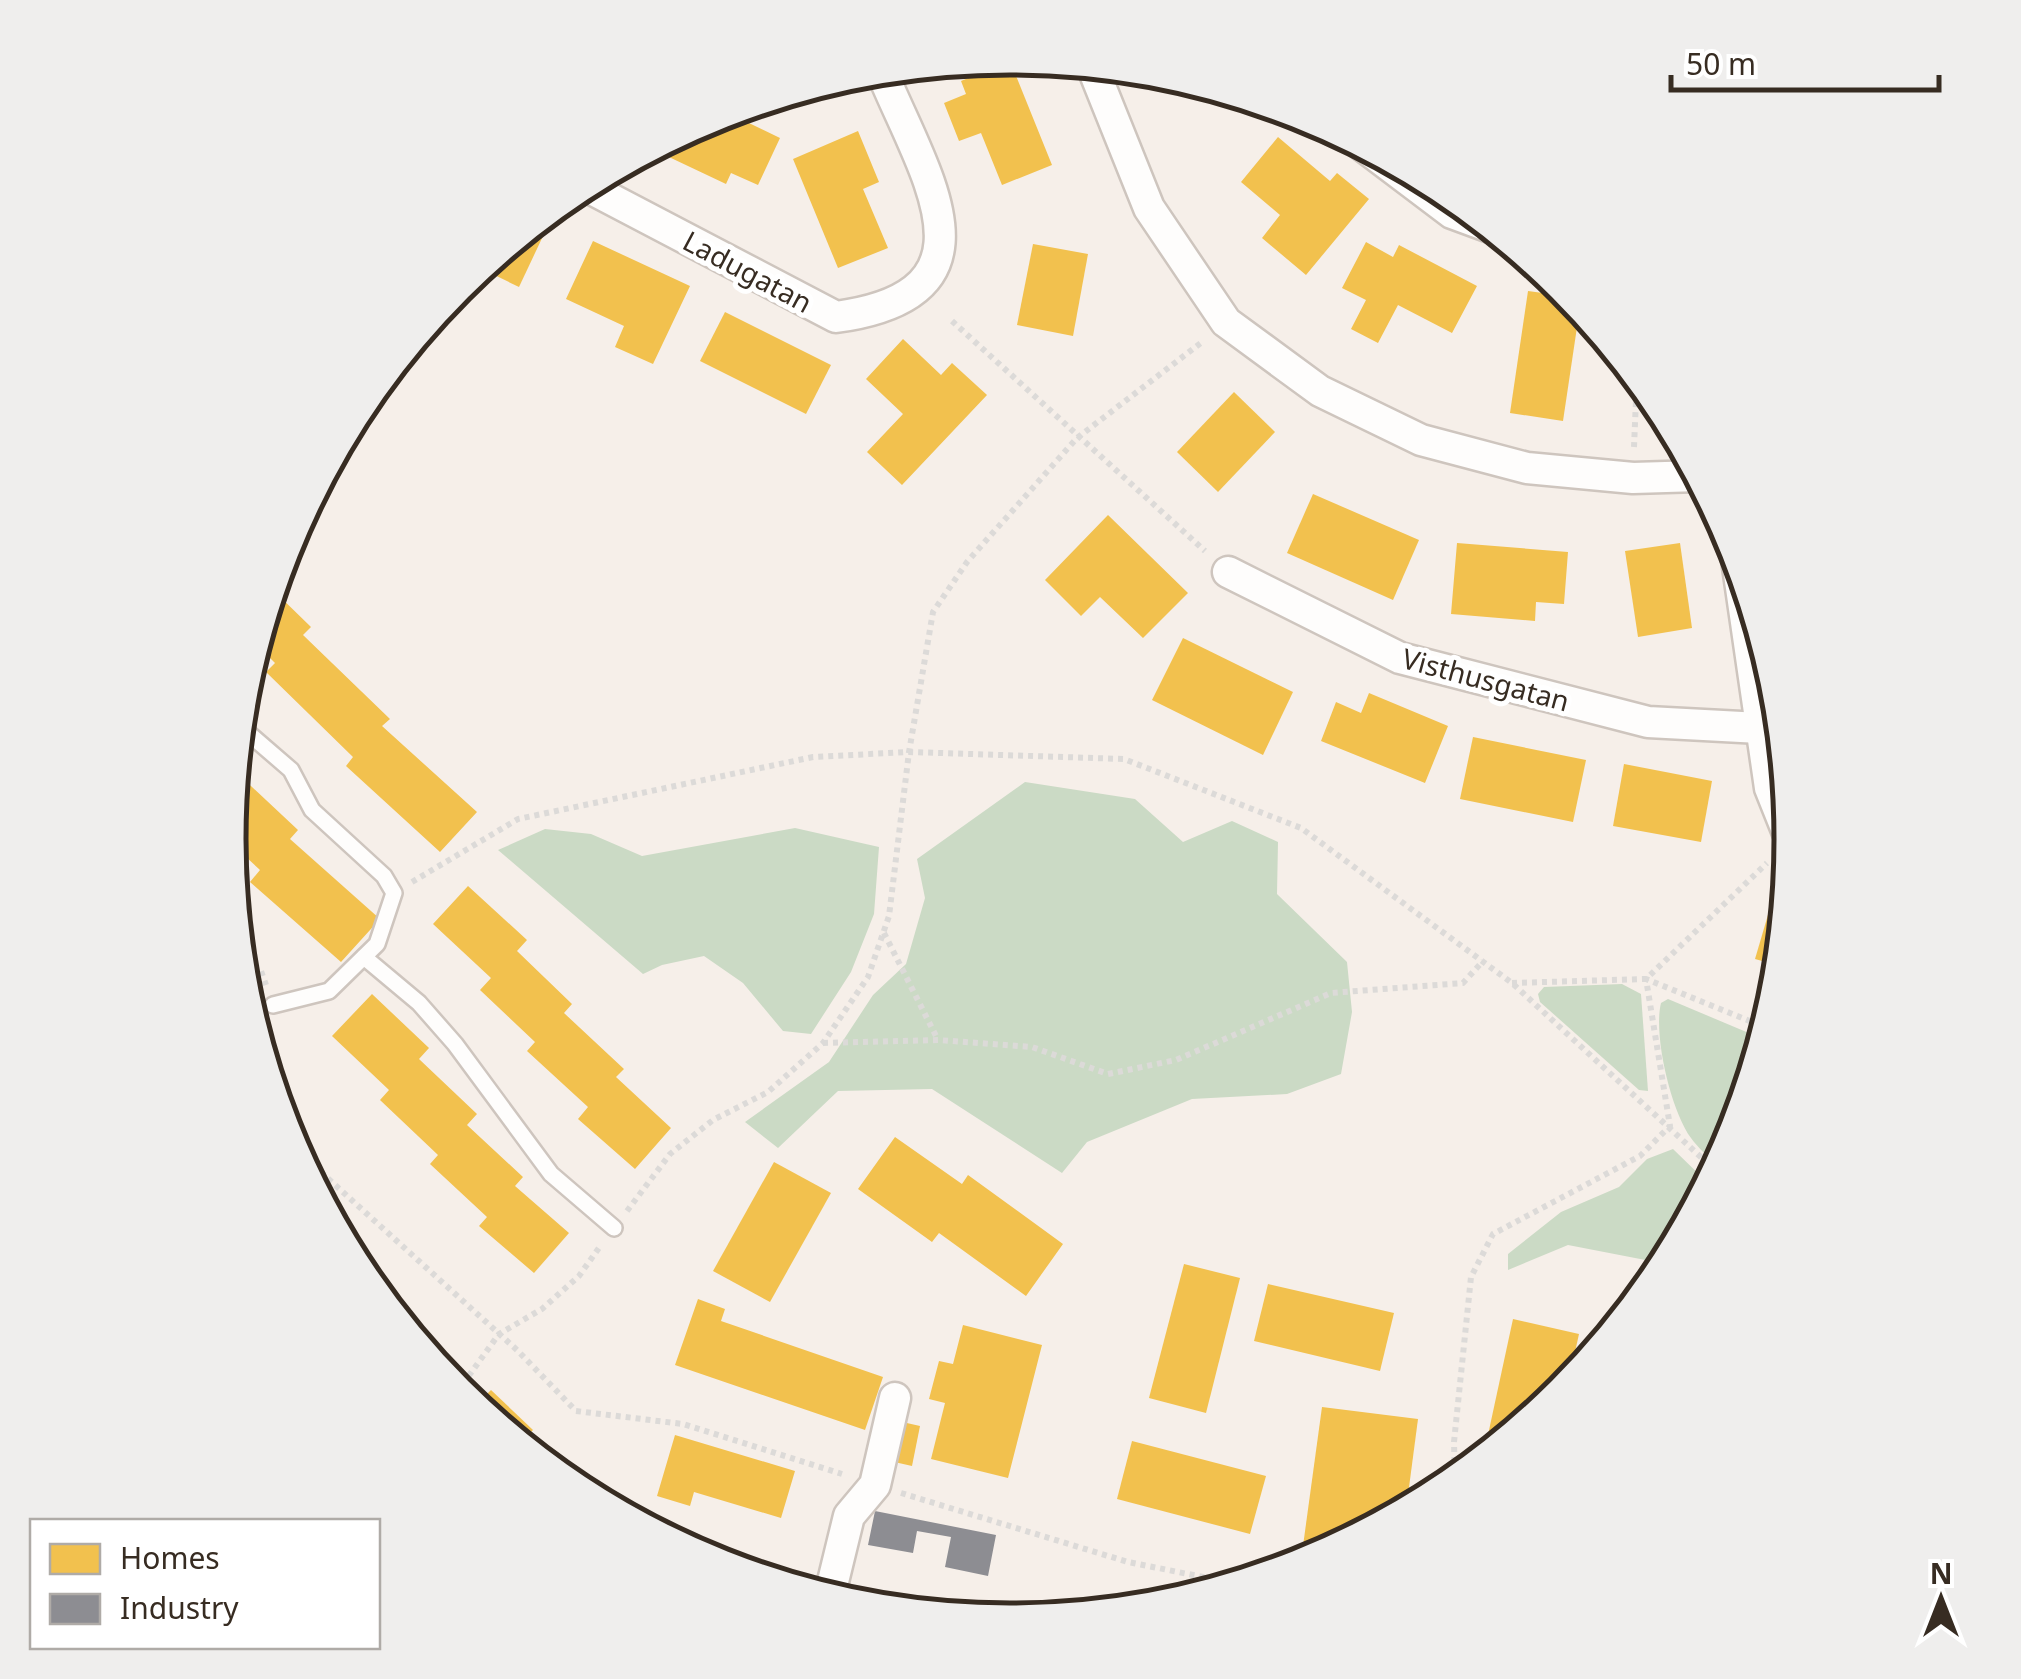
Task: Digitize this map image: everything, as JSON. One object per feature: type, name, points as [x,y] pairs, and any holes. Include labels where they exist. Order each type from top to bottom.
[{"type":"street","points":[[1098,81],[1149,208],[1226,322],[1320,391],[1421,440],[1527,468],[1633,478],[1683,476]]},
{"type":"street","name":"Ladugatan","points":[[601,194],[836,317],[868,313],[908,296],[931,279],[941,248],[940,215],[887,86]]},
{"type":"street","name":"Visthusgatan","points":[[1228,572],[1400,658],[1648,722],[1760,728]]},
{"type":"street","points":[[1748,637],[1773,796]]},
{"type":"street","points":[[832,1582],[849,1516],[875,1485],[895,1398]]},
{"type":"lane","points":[[253,738],[291,770],[312,810],[384,876],[394,893],[378,944],[329,991],[273,1004]]},
{"type":"lane","points":[[364,957],[420,1004],[455,1044],[551,1174],[614,1228]]},
{"type":"path","points":[[952,321],[1228,572]]},
{"type":"path","points":[[468,1377],[499,1334],[542,1309],[578,1276],[670,1154],[713,1120],[768,1092],[822,1044],[868,977],[890,916],[909,752],[933,612],[967,562],[1077,438],[1226,322]]},
{"type":"path","points":[[1633,478],[1636,401]]},
{"type":"path","points":[[394,893],[518,819],[813,757],[909,752],[1124,759],[1301,828],[1512,983],[1704,1160]]},
{"type":"path","points":[[1646,980],[1774,858]]},
{"type":"path","points":[[884,932],[938,1040]]},
{"type":"path","points":[[822,1044],[938,1040],[1032,1047],[1108,1074],[1176,1060],[1331,993],[1462,983],[1483,961]]},
{"type":"path","points":[[1646,980],[1670,1126]]},
{"type":"path","points":[[1512,983],[1646,980],[1752,1023]]},
{"type":"path","points":[[1454,1461],[1471,1277],[1494,1234],[1640,1156],[1670,1126]]},
{"type":"path","points":[[323,1174],[499,1334],[576,1411],[616,1420],[682,1424],[1128,1562],[1208,1578]]},
{"type":"green space","points":[[1025,782],[1135,799],[1183,842],[1232,821],[1278,842],[1277,894],[1347,962],[1352,1012],[1341,1074],[1287,1094],[1192,1099],[1087,1142],[1062,1173],[932,1089],[838,1091],[778,1148],[745,1122],[829,1062],[873,995],[906,964],[925,898],[917,859]]},
{"type":"green space","points":[[795,828],[879,847],[874,914],[851,972],[811,1034],[783,1031],[743,983],[704,956],[662,965],[643,974],[498,850],[545,829],[591,834],[642,856]]},
{"type":"green space","points":[[1622,984],[1641,994],[1648,1091],[1639,1090],[1540,1002],[1538,994],[1544,987]]},
{"type":"green space","points":[[1668,999],[1750,1033],[1706,1155],[1684,1126],[1671,1092],[1662,1053],[1661,1003]]},
{"type":"green space","points":[[1673,1149],[1698,1173],[1648,1261],[1568,1245],[1508,1270],[1508,1254],[1561,1212],[1619,1187],[1647,1159]]},
{"type":"building: Homes","points":[[1016,75],[1052,165],[1002,185],[981,133],[959,141],[944,103],[966,94],[961,81],[972,77]]},
{"type":"building: Homes","points":[[747,122],[780,138],[758,185],[731,173],[726,184],[668,156]]},
{"type":"building: Homes","points":[[858,131],[879,182],[863,189],[888,248],[838,268],[793,159]]},
{"type":"building: Homes","points":[[1278,137],[1330,181],[1337,173],[1369,199],[1306,275],[1262,238],[1280,215],[1241,182]]},
{"type":"building: Homes","points":[[544,234],[519,287],[495,275]]},
{"type":"building: Homes","points":[[593,241],[690,286],[653,364],[615,347],[624,326],[566,299]]},
{"type":"building: Homes","points":[[1366,242],[1393,257],[1399,245],[1477,286],[1452,333],[1398,305],[1378,343],[1351,329],[1366,300],[1342,288]]},
{"type":"building: Homes","points":[[1033,244],[1088,254],[1073,336],[1017,325]]},
{"type":"building: Homes","points":[[1528,291],[1545,293],[1577,327],[1563,421],[1510,413]]},
{"type":"building: Homes","points":[[725,312],[831,365],[806,414],[700,361]]},
{"type":"building: Homes","points":[[903,339],[941,375],[952,363],[987,395],[902,485],[867,452],[903,414],[866,379]]},
{"type":"building: Homes","points":[[1234,392],[1275,432],[1218,492],[1177,452]]},
{"type":"building: Homes","points":[[1313,494],[1419,540],[1393,600],[1287,553]]},
{"type":"building: Homes","points":[[1108,515],[1188,593],[1143,638],[1100,597],[1081,616],[1045,580]]},
{"type":"building: Homes","points":[[1457,543],[1568,552],[1564,604],[1536,602],[1535,621],[1451,614]]},
{"type":"building: Homes","points":[[1680,543],[1692,628],[1638,637],[1625,551]]},
{"type":"building: Homes","points":[[285,601],[311,627],[303,635],[390,719],[382,726],[477,812],[440,852],[346,766],[353,757],[266,672],[275,663],[269,657]]},
{"type":"building: Homes","points":[[1183,638],[1293,692],[1263,755],[1152,700]]},
{"type":"building: Homes","points":[[1369,693],[1448,726],[1425,783],[1321,741],[1336,702],[1361,713]]},
{"type":"building: Homes","points":[[1473,737],[1586,760],[1573,822],[1460,799]]},
{"type":"building: Homes","points":[[1624,764],[1712,781],[1701,842],[1613,826]]},
{"type":"building: Homes","points":[[249,784],[298,830],[290,839],[380,919],[341,962],[250,882],[260,870],[247,858]]},
{"type":"building: Homes","points":[[468,886],[527,940],[517,951],[572,1004],[564,1013],[624,1069],[616,1077],[671,1128],[635,1169],[578,1119],[588,1107],[527,1051],[535,1042],[480,990],[491,978],[433,924]]},
{"type":"building: Homes","points":[[1770,908],[1764,962],[1755,959]]},
{"type":"building: Homes","points":[[372,994],[429,1048],[419,1059],[477,1114],[467,1125],[523,1177],[515,1186],[569,1233],[534,1273],[479,1226],[487,1217],[430,1164],[438,1155],[380,1100],[389,1090],[332,1036]]},
{"type":"building: Homes","points":[[895,1137],[962,1184],[968,1175],[1063,1244],[1026,1296],[939,1233],[932,1242],[858,1189]]},
{"type":"building: Homes","points":[[774,1162],[831,1193],[770,1302],[713,1271]]},
{"type":"building: Homes","points":[[1184,1264],[1240,1278],[1206,1413],[1149,1398]]},
{"type":"building: Homes","points":[[1268,1284],[1394,1313],[1380,1371],[1254,1341]]},
{"type":"building: Homes","points":[[698,1299],[725,1309],[721,1321],[883,1377],[865,1430],[675,1365]]},
{"type":"building: Homes","points":[[1513,1319],[1579,1334],[1574,1355],[1488,1436]]},
{"type":"building: Homes","points":[[963,1325],[1042,1345],[1008,1478],[931,1459],[945,1403],[929,1399],[939,1361],[953,1364]]},
{"type":"building: Homes","points":[[491,1390],[533,1430],[530,1433],[486,1395]]},
{"type":"building: Homes","points":[[1322,1407],[1418,1419],[1408,1492],[1303,1546]]},
{"type":"building: Homes","points":[[898,1421],[920,1426],[912,1466],[890,1461]]},
{"type":"building: Homes","points":[[675,1435],[795,1471],[781,1518],[694,1492],[690,1506],[657,1496]]},
{"type":"building: Homes","points":[[1132,1441],[1266,1476],[1250,1534],[1117,1499]]},
{"type":"building: Industry","points":[[875,1511],[996,1535],[988,1576],[945,1567],[951,1537],[917,1531],[913,1553],[868,1545]]}]
